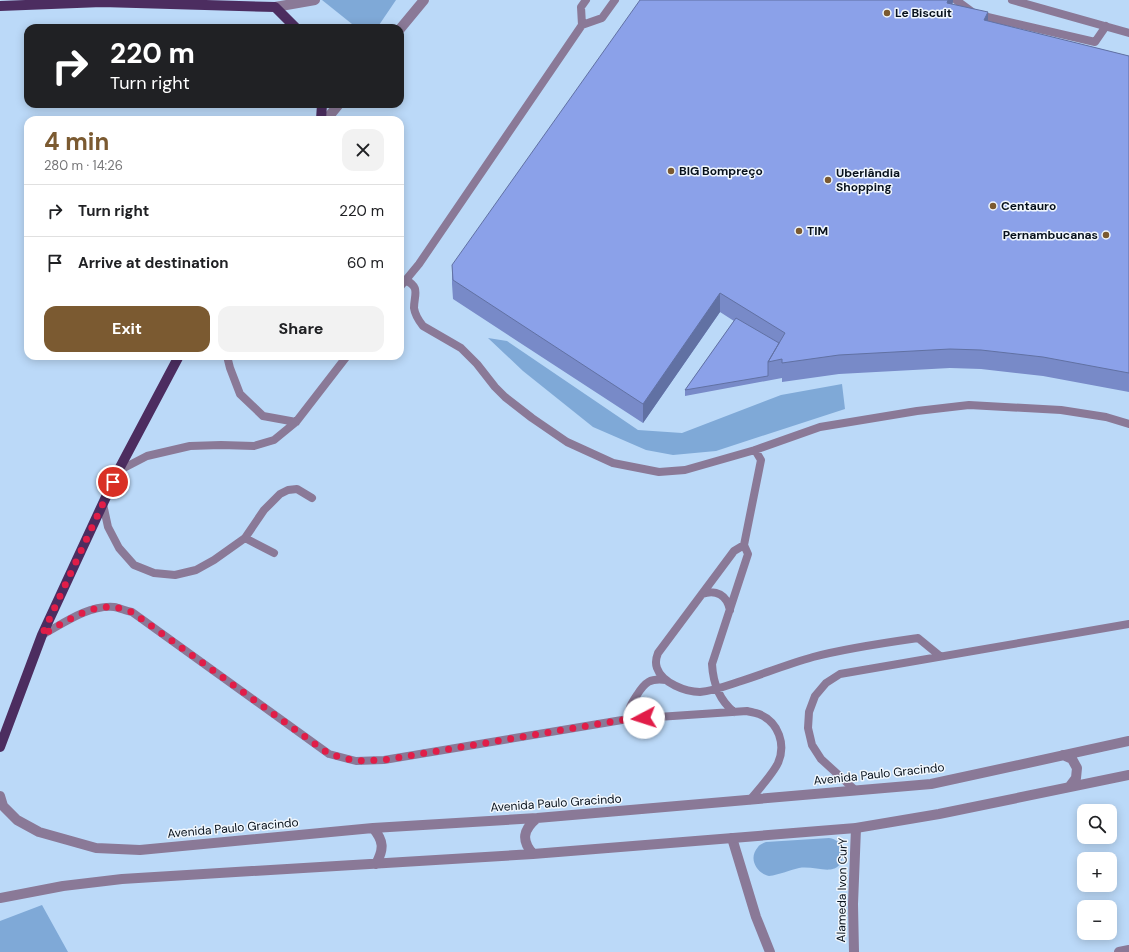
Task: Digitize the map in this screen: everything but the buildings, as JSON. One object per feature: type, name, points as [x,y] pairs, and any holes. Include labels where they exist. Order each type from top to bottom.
[{"type":"main road","points":[[0,6],[102,2],[275,7],[292,24]]},
{"type":"main road","points":[[0,747],[42,635],[118,471],[177,360]]},
{"type":"street","points":[[275,7],[315,0]]},
{"type":"street","points":[[404,24],[424,0]]},
{"type":"street","points":[[329,116],[336,108]]},
{"type":"street","name":"Avenida Paulo Gracindo","points":[[0,796],[3,806],[16,820],[39,832],[96,848],[140,850],[373,828],[537,818],[931,784],[1129,741]]},
{"type":"street","points":[[1063,755],[1072,759],[1077,768],[1076,778],[1070,786]]},
{"type":"street","points":[[0,898],[63,886],[122,879],[533,854],[856,828],[939,814],[1129,775]]},
{"type":"street","points":[[533,854],[526,846],[525,835],[529,825],[537,818]]},
{"type":"street","points":[[373,828],[379,835],[382,845],[381,855],[376,864]]},
{"type":"street","name":"Alameda Ivon CurY","points":[[854,952],[853,904],[856,828]]},
{"type":"street","points":[[732,838],[756,917],[770,952]]},
{"type":"street","points":[[1119,952],[1129,950]]},
{"type":"lane","points":[[582,25],[581,7],[586,0]]},
{"type":"lane","points":[[404,281],[419,264],[582,25],[602,18],[615,0]]},
{"type":"lane","points":[[956,0],[976,14],[1095,42],[1106,26]]},
{"type":"lane","points":[[1012,0],[1129,33]]},
{"type":"lane","points":[[404,283],[410,282],[416,291],[414,308],[419,321],[424,326],[460,348],[477,364],[495,387],[532,418],[567,442],[613,463],[659,472],[685,470],[755,450],[820,427],[917,411],[969,405],[1061,410],[1106,417],[1129,424]]},
{"type":"lane","points":[[228,360],[240,394],[263,416],[296,422]]},
{"type":"lane","points":[[118,471],[147,456],[190,446],[221,444],[254,446],[274,440],[296,422],[344,360]]},
{"type":"lane","points":[[734,712],[726,706],[721,698],[713,677],[712,664],[748,554],[744,545],[761,460],[755,450]]},
{"type":"lane","points":[[103,504],[108,527],[119,548],[134,565],[154,573],[175,575],[196,570],[214,560],[245,538],[264,510],[280,494],[288,490],[297,489],[312,498]]},
{"type":"lane","points":[[245,538],[274,553]]},
{"type":"lane","points":[[744,545],[734,551],[658,653],[656,661],[657,668],[660,675],[666,680],[682,689],[700,692],[718,689],[813,657],[889,642],[918,638],[940,656]]},
{"type":"lane","points":[[702,594],[712,592],[722,595],[726,599],[730,610]]},
{"type":"lane","points":[[42,635],[80,615],[97,608],[115,607],[132,612],[329,754],[356,761],[384,760],[628,719],[747,711],[759,714],[770,720],[777,730],[781,741],[782,753],[778,765],[750,800]]},
{"type":"lane","points":[[855,790],[821,759],[812,744],[808,728],[809,712],[815,696],[826,683],[840,674],[1129,624]]},
{"type":"lane","points":[[628,719],[629,708],[644,685],[658,679],[666,680]]},
{"type":"shaded area","points":[[322,0],[396,0],[380,24],[352,24]]},
{"type":"shaded area","points":[[488,338],[507,341],[638,430],[682,433],[781,395],[842,384],[845,409],[716,451],[673,455],[646,450],[593,427],[523,371]]},
{"type":"shaded area","points":[[829,838],[838,842],[844,851],[839,866],[834,869],[799,868],[769,876],[760,872],[755,864],[755,851],[762,843]]},
{"type":"shaded area","points":[[42,905],[68,952],[0,952],[0,921]]},
{"type":"place","name":"Le Biscuit","points":[[887,13]]},
{"type":"place","name":"BIG Bompreço","points":[[671,171]]},
{"type":"place","name":"Uberlândia Shopping","points":[[828,180]]},
{"type":"place","name":"Centauro","points":[[993,206]]},
{"type":"place","name":"TIM","points":[[799,231]]},
{"type":"place","name":"Pernambucanas","points":[[1106,235]]},
{"type":"route","points":[[113,482],[42,635],[80,615],[97,608],[115,607],[132,612],[329,754],[356,761],[384,760],[628,719],[644,718]]}]
